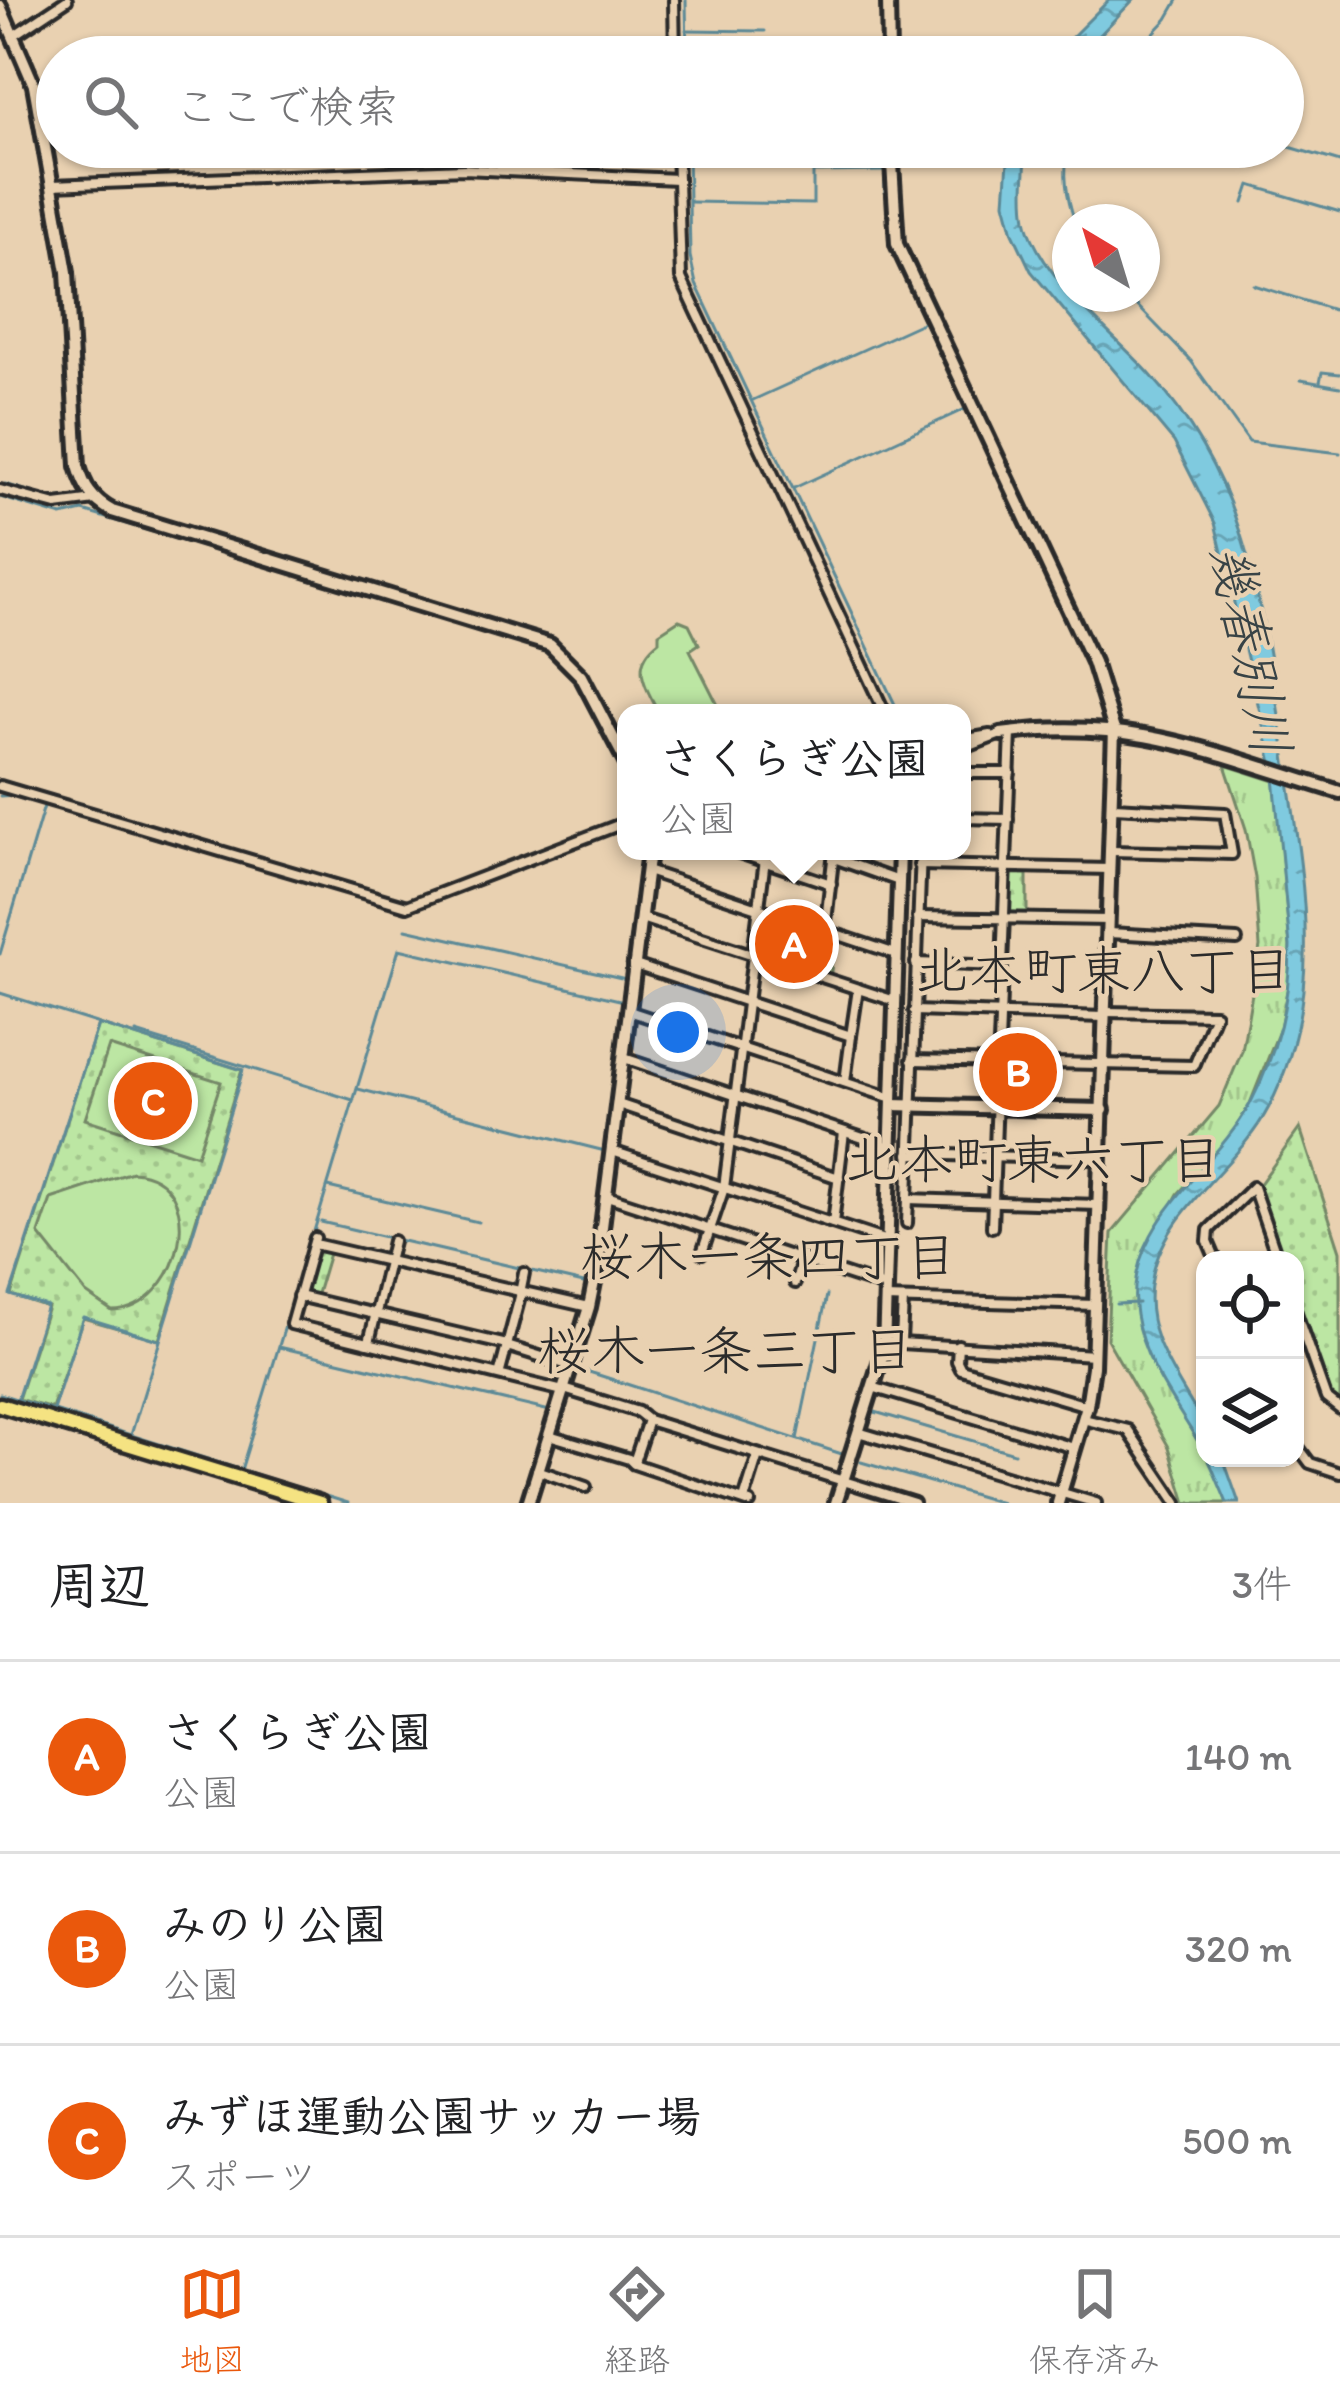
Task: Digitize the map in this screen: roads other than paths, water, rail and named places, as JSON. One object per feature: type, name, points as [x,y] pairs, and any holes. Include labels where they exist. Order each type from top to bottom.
[{"type":"main road","points":[[0,1405],[320,1503]]},
{"type":"street","points":[[13,36],[67,0]]},
{"type":"street","points":[[674,0],[675,36]]},
{"type":"street","points":[[888,0],[889,36]]},
{"type":"street","points":[[0,6],[36,96]]},
{"type":"street","points":[[49,168],[67,272],[78,466],[95,500],[112,511],[550,645],[581,676],[617,746]]},
{"type":"street","points":[[677,168],[681,278],[881,704]]},
{"type":"street","points":[[892,168],[897,244],[1093,662],[1114,730],[1094,1355],[1085,1413],[1059,1499]]},
{"type":"street","points":[[52,185],[464,169],[677,179]]},
{"type":"street","points":[[0,490],[56,506],[95,500]]},
{"type":"street","points":[[971,742],[1005,733],[1071,727],[1114,730],[1163,737],[1340,792]]},
{"type":"street","points":[[992,1227],[1009,819],[1005,733]]},
{"type":"street","points":[[971,773],[1010,773]]},
{"type":"street","points":[[0,787],[406,906],[617,825]]},
{"type":"street","points":[[1112,851],[1232,854],[1226,813],[1114,807]]},
{"type":"street","points":[[971,818],[1009,819]]},
{"type":"street","points":[[529,1503],[589,1307],[648,860]]},
{"type":"street","points":[[702,1253],[724,1188],[764,860]]},
{"type":"street","points":[[774,860],[830,884]]},
{"type":"street","points":[[825,930],[833,860]]},
{"type":"street","points":[[846,860],[899,881]]},
{"type":"street","points":[[836,1503],[884,1342],[900,860]]},
{"type":"street","points":[[907,1223],[920,860]]},
{"type":"street","points":[[920,866],[1112,868]]},
{"type":"street","points":[[647,872],[896,954]]},
{"type":"street","points":[[917,917],[1109,926],[1237,940]]},
{"type":"street","points":[[641,918],[895,1001]]},
{"type":"street","points":[[916,963],[1002,966]]},
{"type":"street","points":[[635,965],[851,1036]]},
{"type":"street","points":[[845,1082],[858,989]]},
{"type":"street","points":[[629,1011],[910,1106],[1103,1110]]},
{"type":"street","points":[[912,1060],[1194,1066],[1215,1015],[914,1011]]},
{"type":"street","points":[[624,1058],[890,1147]]},
{"type":"street","points":[[618,1104],[839,1178]]},
{"type":"street","points":[[833,1223],[844,1132]]},
{"type":"street","points":[[612,1151],[887,1240]]},
{"type":"street","points":[[909,1154],[1101,1160]]},
{"type":"street","points":[[1212,1251],[1209,1230],[1253,1187],[1275,1251]]},
{"type":"street","points":[[607,1196],[904,1300],[1096,1305]]},
{"type":"street","points":[[908,1199],[1099,1205]]},
{"type":"street","points":[[589,1307],[315,1241],[291,1324],[563,1389],[914,1503]]},
{"type":"street","points":[[369,1342],[393,1241]]},
{"type":"street","points":[[795,1283],[802,1262]]},
{"type":"street","points":[[500,1372],[524,1273]]},
{"type":"street","points":[[298,1296],[571,1366]]},
{"type":"street","points":[[902,1341],[904,1300]]},
{"type":"street","points":[[1304,1336],[1326,1398],[1340,1409]]},
{"type":"street","points":[[884,1342],[1094,1355]]},
{"type":"street","points":[[958,1345],[961,1370],[1128,1430],[1177,1503]]},
{"type":"street","points":[[872,1387],[1075,1448]]},
{"type":"street","points":[[634,1464],[648,1420]]},
{"type":"street","points":[[858,1432],[1059,1499],[1096,1503]]},
{"type":"street","points":[[549,1436],[747,1502],[758,1455]]},
{"type":"street","points":[[1304,1455],[1310,1463],[1340,1473]]},
{"type":"street","points":[[537,1471],[586,1487]]},
{"type":"water","points":[[1109,0],[1133,0],[1099,36],[1073,36]]},
{"type":"water","points":[[1007,168],[1026,168],[1026,219],[1052,270],[1052,296],[1031,271],[1005,202]]},
{"type":"water","name":"幾春別川","points":[[1065,312],[1088,312],[1164,390],[1213,466],[1232,508],[1262,617],[1304,898],[1304,983],[1287,1066],[1255,1130],[1169,1235],[1151,1285],[1155,1333],[1196,1411],[1196,1439],[1146,1351],[1136,1315],[1135,1283],[1156,1226],[1250,1104],[1280,1027],[1290,946],[1273,767],[1215,523],[1174,442]]},
{"type":"water","points":[[1212,1467],[1226,1467],[1239,1503],[1227,1503]]},
{"type":"waterway","points":[[686,0],[687,36]]},
{"type":"waterway","points":[[882,0],[883,36]]},
{"type":"waterway","points":[[1151,36],[1178,0]]},
{"type":"waterway","points":[[686,30],[765,31]]},
{"type":"waterway","points":[[1304,151],[1340,162]]},
{"type":"waterway","points":[[688,168],[690,256],[696,284],[895,704]]},
{"type":"waterway","points":[[884,168],[885,192]]},
{"type":"waterway","points":[[1066,168],[1070,204]]},
{"type":"waterway","points":[[690,202],[813,204],[813,172],[885,171]]},
{"type":"waterway","points":[[1244,203],[1250,185],[1340,212]]},
{"type":"waterway","points":[[891,242],[894,255]]},
{"type":"waterway","points":[[1254,285],[1340,312]]},
{"type":"waterway","points":[[917,306],[1012,507]]},
{"type":"waterway","points":[[1143,312],[1191,361],[1249,442],[1340,453]]},
{"type":"waterway","points":[[753,400],[924,322]]},
{"type":"waterway","points":[[1320,382],[1322,372],[1340,374]]},
{"type":"waterway","points":[[1301,380],[1340,387]]},
{"type":"waterway","points":[[794,488],[965,409]]},
{"type":"waterway","points":[[5,484],[54,499],[78,496]]},
{"type":"waterway","points":[[0,497],[62,516],[83,511],[554,656]]},
{"type":"waterway","points":[[1047,583],[1070,628]]},
{"type":"waterway","points":[[573,676],[617,759]]},
{"type":"waterway","points":[[0,796],[16,795],[410,911],[591,841]]},
{"type":"waterway","points":[[0,954],[44,806]]},
{"type":"waterway","points":[[406,929],[626,979]]},
{"type":"waterway","points":[[312,1238],[399,949],[624,1001]]},
{"type":"waterway","points":[[0,993],[96,1023]]},
{"type":"waterway","points":[[17,1400],[47,1306],[10,1295],[98,1024],[243,1070],[131,1435]]},
{"type":"waterway","points":[[136,1033],[353,1100]]},
{"type":"waterway","points":[[358,1089],[605,1151]]},
{"type":"waterway","points":[[328,1187],[478,1222]]},
{"type":"waterway","points":[[321,1222],[588,1284]]},
{"type":"waterway","points":[[241,1470],[297,1287]]},
{"type":"waterway","points":[[797,1439],[827,1295]]},
{"type":"waterway","points":[[1116,1304],[1138,1303]]},
{"type":"waterway","points":[[53,1410],[83,1317],[158,1340]]},
{"type":"waterway","points":[[279,1347],[550,1411]]},
{"type":"waterway","points":[[580,1369],[845,1455]]},
{"type":"waterway","points":[[0,1394],[348,1503]]},
{"type":"waterway","points":[[875,1412],[1014,1453]]},
{"type":"waterway","points":[[861,1462],[1002,1503]]},
{"type":"place","name":"さくらぎ公園","points":[[794,944]]},
{"type":"place","name":"みのり公園","points":[[1018,1072]]},
{"type":"place","name":"みずほ運動公園サッカー場","points":[[153,1101]]},
{"type":"district","name":"北本町東八丁目","points":[[1104,970]]},
{"type":"district","name":"北本町東六丁目","points":[[1034,1159]]},
{"type":"district","name":"桜木一条四丁目","points":[[769,1256]]},
{"type":"district","name":"桜木一条三丁目","points":[[726,1350]]}]
